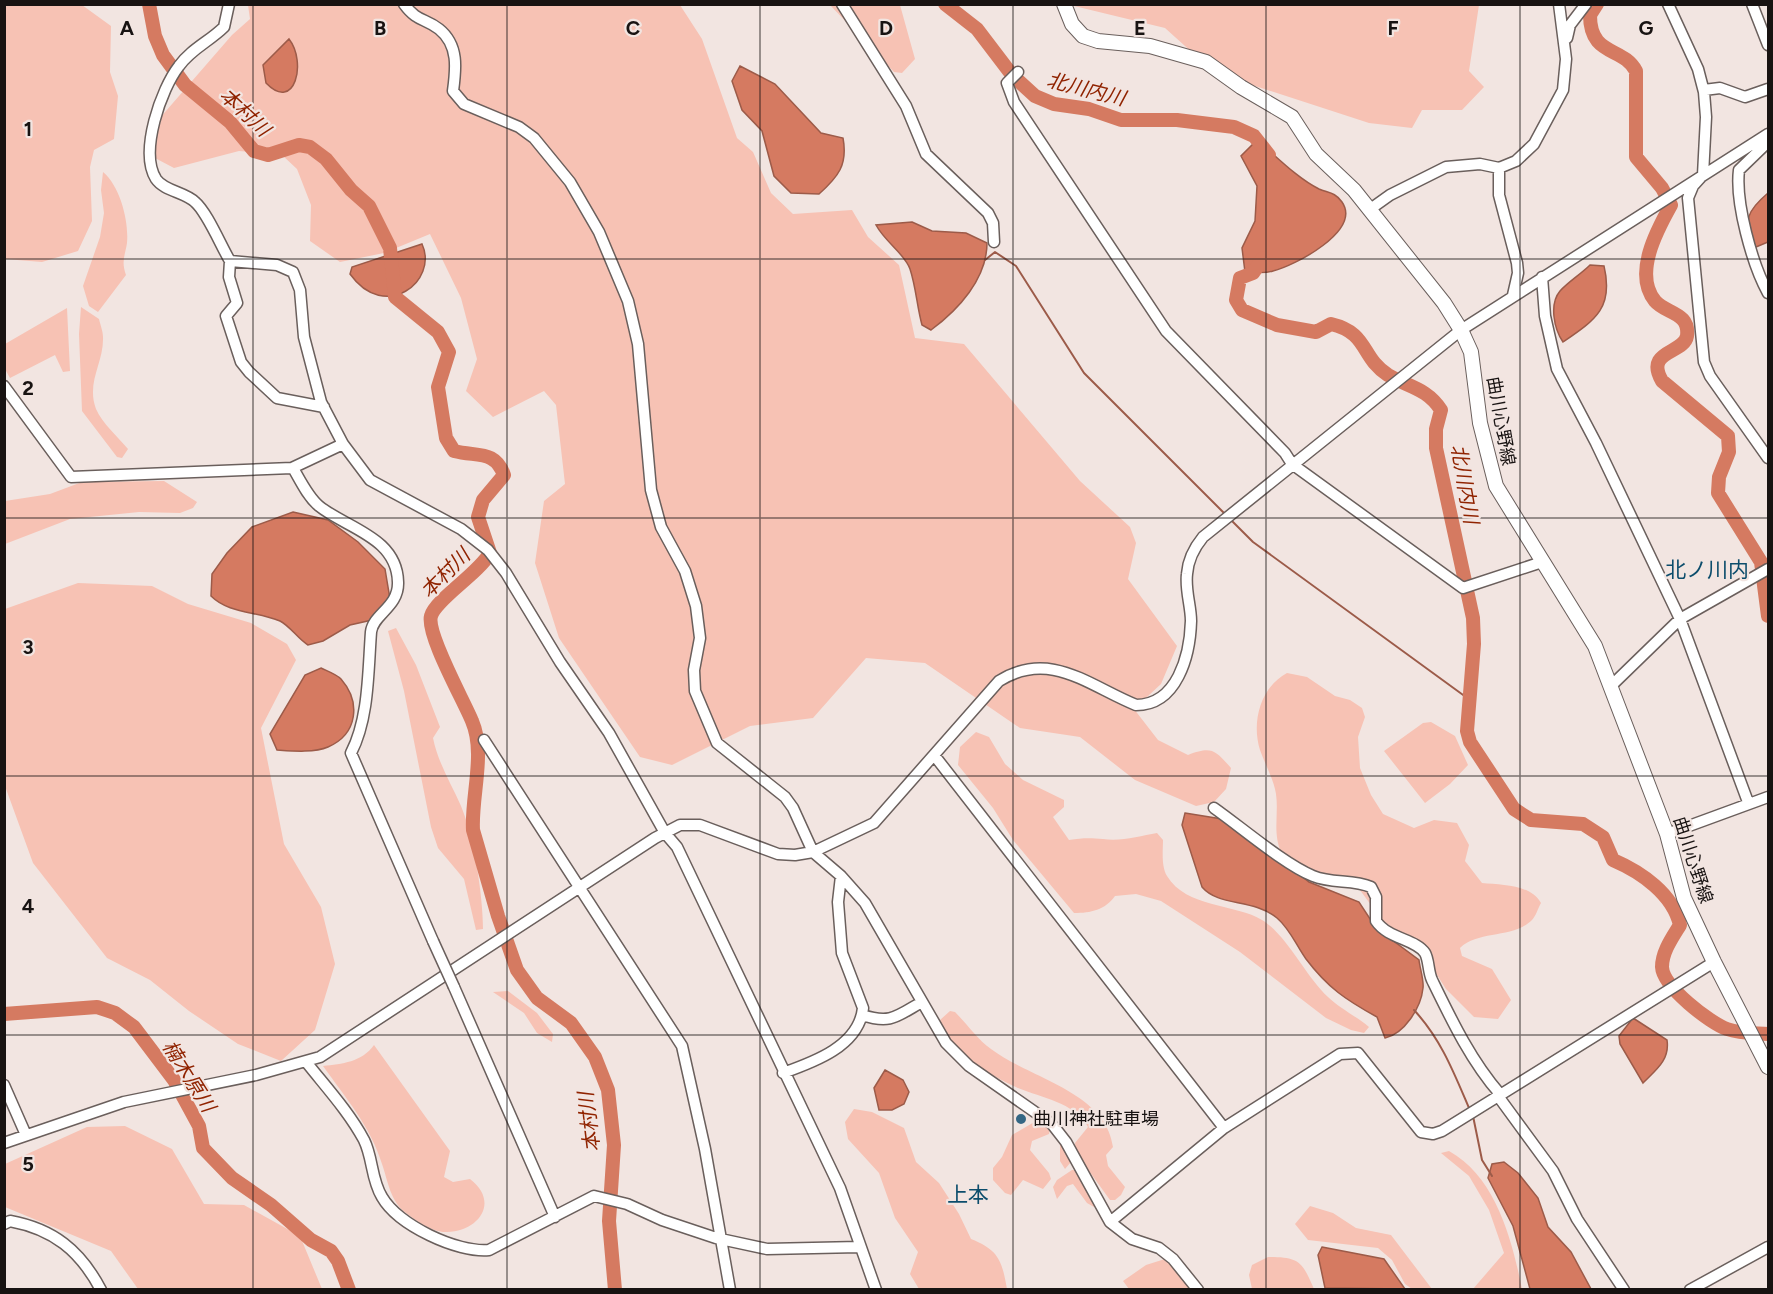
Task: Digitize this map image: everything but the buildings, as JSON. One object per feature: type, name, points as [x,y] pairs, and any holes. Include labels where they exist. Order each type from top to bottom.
[{"type":"main road","name":"曲川心野線","points":[[1064,4],[1072,24],[1083,36],[1098,41],[1150,46],[1206,62],[1241,87],[1284,111],[1298,123],[1316,154],[1354,190],[1419,270],[1461,330],[1471,352],[1480,423],[1496,486],[1595,646],[1612,685],[1667,834],[1684,898],[1768,1067]]},
{"type":"street","points":[[229,4],[224,27],[192,51],[178,66],[165,89],[159,104],[149,162],[157,181],[197,203],[231,261],[229,278],[237,303],[226,316],[241,362],[277,398],[324,407]]},
{"type":"street","points":[[404,4],[416,18],[438,28],[450,42],[456,65],[453,91],[464,104],[519,127],[534,138],[570,182],[599,232],[628,301],[638,344],[647,461],[654,500],[661,527],[685,571],[696,606],[700,638],[694,670],[695,691],[717,742],[785,797],[793,808],[813,852],[841,876],[865,903],[920,1003],[958,1057],[1052,1124],[1066,1142],[1110,1222],[1132,1239],[1159,1248],[1173,1259],[1198,1290]]},
{"type":"street","points":[[842,4],[906,106],[926,154],[988,213],[993,223],[994,242]]},
{"type":"street","points":[[1369,210],[1390,195],[1446,167],[1480,164],[1499,168],[1516,161],[1534,144],[1557,106],[1563,90],[1564,47],[1559,4]]},
{"type":"street","points":[[1564,47],[1570,25],[1586,4]]},
{"type":"street","points":[[1668,4],[1694,60],[1704,90],[1706,117],[1703,175],[1688,198],[1704,362],[1710,376],[1768,458]]},
{"type":"street","points":[[1752,4],[1768,45]]},
{"type":"street","points":[[1018,72],[1007,83],[1014,102],[1166,331],[1285,453],[1292,464],[1463,588],[1542,562]]},
{"type":"street","points":[[1704,90],[1720,88],[1745,97],[1768,89]]},
{"type":"street","points":[[4,1143],[124,1102],[307,1063],[333,1049],[579,888],[680,825],[700,825],[778,854],[795,855],[813,852],[874,824],[999,681],[1025,668],[1051,668],[1136,705],[1148,705],[1160,700],[1178,677],[1190,643],[1191,619],[1186,576],[1193,549],[1203,537],[1461,330],[1512,295],[1768,134]]},
{"type":"street","points":[[1768,142],[1739,170],[1737,191],[1740,209],[1768,292]]},
{"type":"street","points":[[1499,168],[1499,195],[1517,263],[1518,273],[1512,295]]},
{"type":"street","points":[[231,261],[277,265],[293,272],[300,290],[304,337],[324,407],[343,444],[370,480],[461,529],[488,550],[506,573],[560,662],[609,734],[665,833],[677,847],[704,899],[783,1073],[840,1188],[876,1290]]},
{"type":"street","points":[[1542,277],[1545,316],[1557,369],[1596,443],[1680,619],[1748,802]]},
{"type":"street","points":[[4,386],[71,477],[265,472],[293,468],[343,444]]},
{"type":"street","points":[[293,468],[318,506],[368,533],[389,556],[395,568],[398,582],[395,600],[372,627],[361,734],[351,753],[555,1216]]},
{"type":"street","points":[[1612,685],[1680,619],[1768,568]]},
{"type":"street","points":[[484,740],[682,1046],[705,1149],[730,1290]]},
{"type":"street","points":[[934,755],[1224,1128]]},
{"type":"street","points":[[1667,834],[1768,796]]},
{"type":"street","points":[[1214,808],[1304,872],[1338,883],[1365,884],[1371,887],[1376,897],[1376,921],[1392,936],[1422,950],[1427,957],[1433,982],[1470,1054],[1553,1171],[1577,1218],[1624,1290]]},
{"type":"street","points":[[783,1073],[810,1064],[837,1049],[862,1015],[863,1008],[842,953],[838,902],[841,876]]},
{"type":"street","points":[[1110,1222],[1224,1128],[1340,1054],[1358,1053],[1421,1131],[1428,1134],[1442,1131],[1714,962]]},
{"type":"street","points":[[862,1015],[881,1021],[890,1019],[920,1003]]},
{"type":"street","points":[[307,1063],[363,1140],[381,1196],[392,1211],[434,1238],[480,1251],[489,1250],[594,1196],[627,1204],[662,1220],[720,1239],[767,1249],[859,1247]]},
{"type":"street","points":[[4,1085],[26,1135]]},
{"type":"street","points":[[4,1224],[10,1221],[34,1226],[64,1242],[90,1270],[101,1290]]},
{"type":"street","points":[[1690,1290],[1768,1247]]},
{"type":"shaded area","points":[[4,5],[82,5],[111,26],[110,72],[118,96],[114,139],[94,150],[90,167],[92,221],[78,251],[42,262],[5,259]]},
{"type":"shaded area","points":[[248,5],[680,5],[702,39],[737,138],[753,152],[771,193],[793,214],[852,210],[868,237],[899,265],[915,338],[964,344],[1080,481],[1130,527],[1136,543],[1128,579],[1177,646],[1161,684],[1134,709],[1158,740],[1188,755],[1208,750],[1221,757],[1231,768],[1226,789],[1214,802],[1196,806],[1135,780],[1080,737],[1020,728],[925,663],[866,658],[813,718],[750,726],[672,765],[640,757],[559,638],[535,563],[544,501],[565,484],[556,405],[544,391],[493,417],[466,391],[477,359],[461,298],[430,234],[384,253],[340,262],[310,241],[311,205],[297,169],[282,155],[239,151],[174,168],[155,158],[154,143],[159,119],[232,35],[250,19]]},
{"type":"shaded area","points":[[830,5],[900,5],[915,59],[902,73],[894,72]]},
{"type":"shaded area","points":[[1070,5],[1479,5],[1469,71],[1484,87],[1462,110],[1422,110],[1412,128],[1369,123],[1215,73],[1165,28]]},
{"type":"shaded area","points":[[289,39],[297,60],[295,81],[291,88],[284,92],[276,91],[266,83],[263,65]]},
{"type":"shaded area","points":[[740,66],[775,84],[821,133],[843,138],[844,156],[840,170],[819,194],[791,193],[774,176],[762,131],[742,110],[732,81]]},
{"type":"shaded area","points":[[1257,140],[1303,179],[1337,196],[1346,213],[1343,224],[1323,246],[1283,268],[1263,273],[1245,272],[1242,248],[1255,221],[1257,186],[1241,156]]},
{"type":"shaded area","points":[[103,172],[119,195],[125,215],[126,275],[98,312],[89,306],[83,286],[100,237],[104,213],[101,190]]},
{"type":"shaded area","points":[[1768,193],[1768,242],[1756,247],[1749,230],[1749,217],[1751,211]]},
{"type":"shaded area","points":[[912,222],[932,231],[966,233],[987,243],[982,269],[969,292],[951,313],[931,330],[922,325],[910,269],[876,225]]},
{"type":"shaded area","points":[[422,244],[425,258],[423,271],[416,283],[406,291],[393,296],[378,295],[364,288],[350,274],[352,267]]},
{"type":"shaded area","points":[[1590,265],[1604,266],[1606,292],[1604,303],[1593,319],[1563,342],[1554,316],[1557,296]]},
{"type":"shaded area","points":[[81,307],[99,319],[103,346],[94,381],[93,399],[102,419],[128,449],[122,458],[117,457],[82,411],[79,334]]},
{"type":"shaded area","points":[[67,308],[70,371],[63,372],[55,355],[10,378],[5,369],[5,344]]},
{"type":"shaded area","points":[[164,481],[197,502],[193,508],[180,513],[139,512],[70,519],[5,544],[5,501],[50,494],[82,482]]},
{"type":"shaded area","points":[[293,512],[328,520],[358,542],[385,569],[390,599],[372,620],[350,625],[323,641],[308,645],[280,621],[226,606],[211,596],[212,574],[227,553],[252,527]]},
{"type":"shaded area","points":[[78,583],[152,586],[188,604],[251,623],[287,644],[296,660],[261,728],[284,844],[321,907],[335,964],[315,1030],[281,1061],[238,1044],[189,1011],[150,980],[107,958],[33,863],[5,786],[5,609]]},
{"type":"shaded area","points":[[396,628],[416,665],[440,727],[433,738],[438,756],[461,806],[470,834],[479,884],[483,929],[476,930],[464,879],[438,848],[431,827],[404,691],[388,631]]},
{"type":"shaded area","points":[[321,668],[339,677],[347,688],[354,707],[351,726],[338,741],[322,749],[277,750],[270,734],[305,675]]},
{"type":"shaded area","points":[[1287,673],[1307,677],[1335,696],[1350,700],[1362,708],[1365,717],[1358,737],[1360,768],[1371,795],[1383,814],[1414,828],[1434,820],[1457,823],[1469,845],[1465,861],[1482,883],[1523,889],[1530,892],[1541,903],[1533,918],[1524,926],[1468,942],[1460,948],[1462,956],[1492,969],[1511,1000],[1498,1019],[1474,1017],[1446,989],[1423,953],[1382,920],[1357,886],[1309,869],[1282,854],[1277,839],[1275,789],[1260,750],[1257,728],[1260,706],[1265,696],[1278,679]]},
{"type":"shaded area","points":[[1431,722],[1455,736],[1468,765],[1450,784],[1425,803],[1384,751],[1423,723]]},
{"type":"shaded area","points":[[976,732],[989,737],[1005,764],[1023,780],[1064,800],[1064,807],[1053,817],[1069,840],[1123,839],[1157,833],[1163,840],[1165,872],[1176,886],[1199,900],[1262,920],[1288,945],[1328,997],[1369,1027],[1364,1033],[1351,1030],[1326,1018],[1240,952],[1161,901],[1136,894],[1115,896],[1107,905],[1097,910],[1074,913],[1013,840],[993,808],[958,765],[960,747]]},
{"type":"shaded area","points":[[1185,813],[1222,819],[1275,854],[1309,882],[1359,902],[1376,928],[1419,960],[1423,982],[1422,996],[1405,1026],[1392,1036],[1385,1038],[1377,1017],[1347,999],[1322,978],[1306,959],[1282,922],[1268,912],[1218,897],[1202,887],[1182,825]]},
{"type":"shaded area","points":[[508,991],[537,1013],[553,1034],[552,1042],[537,1033],[524,1013],[493,992]]},
{"type":"shaded area","points":[[950,1011],[955,1012],[991,1049],[1007,1060],[1064,1089],[1097,1113],[1107,1128],[1113,1147],[1106,1155],[1108,1166],[1125,1187],[1121,1195],[1115,1200],[1110,1200],[1076,1153],[1075,1143],[1088,1127],[1082,1119],[1066,1106],[1007,1083],[983,1069],[961,1052],[944,1031],[940,1020]]},
{"type":"shaded area","points":[[1633,1018],[1667,1040],[1664,1059],[1643,1083],[1620,1044],[1619,1036]]},
{"type":"shaded area","points":[[374,1045],[450,1151],[444,1177],[453,1182],[470,1179],[484,1197],[482,1214],[468,1227],[447,1232],[431,1229],[410,1216],[396,1203],[371,1137],[357,1113],[323,1066],[358,1059]]},
{"type":"shaded area","points":[[885,1070],[903,1080],[909,1092],[904,1104],[892,1110],[879,1110],[874,1088]]},
{"type":"shaded area","points":[[854,1109],[872,1112],[904,1128],[916,1162],[939,1183],[959,1214],[971,1239],[988,1248],[998,1258],[1007,1289],[919,1289],[910,1274],[918,1252],[895,1218],[879,1173],[848,1139],[845,1122]]},
{"type":"shaded area","points":[[1036,1121],[1044,1122],[1050,1128],[1049,1134],[1032,1141],[1030,1150],[1049,1173],[1051,1179],[1043,1189],[1023,1180],[1011,1195],[1005,1193],[993,1180],[993,1168],[1002,1157],[1012,1135]]},
{"type":"shaded area","points":[[125,1126],[172,1149],[204,1204],[244,1205],[300,1236],[322,1289],[138,1289],[111,1251],[5,1207],[5,1164],[87,1127]]},
{"type":"shaded area","points":[[1060,1145],[1063,1145],[1071,1162],[1065,1169],[1060,1161]]},
{"type":"shaded area","points":[[1449,1151],[1465,1162],[1490,1193],[1507,1231],[1522,1289],[1473,1289],[1504,1253],[1489,1210],[1469,1176],[1441,1153]]},
{"type":"shaded area","points":[[1504,1162],[1518,1173],[1538,1198],[1548,1227],[1571,1252],[1591,1289],[1530,1289],[1513,1226],[1488,1178],[1492,1164]]},
{"type":"shaded area","points":[[1072,1170],[1076,1170],[1097,1204],[1094,1207],[1087,1203],[1073,1184],[1067,1186],[1057,1199],[1053,1187],[1057,1180]]},
{"type":"shaded area","points":[[1310,1206],[1333,1213],[1356,1228],[1391,1235],[1432,1289],[1412,1289],[1405,1284],[1392,1260],[1378,1248],[1308,1240],[1295,1224]]},
{"type":"shaded area","points":[[1322,1247],[1384,1259],[1405,1289],[1325,1288],[1318,1255]]},
{"type":"shaded area","points":[[1268,1257],[1287,1258],[1298,1262],[1314,1289],[1252,1289],[1249,1275],[1252,1265]]},
{"type":"shaded area","points":[[1165,1259],[1191,1289],[1129,1289],[1123,1281],[1146,1265]]},
{"type":"waterway","name":"本村川","points":[[149,4],[155,36],[163,55],[185,85],[230,122],[254,151],[268,155],[299,145],[310,147],[326,159],[351,190],[369,206],[390,248],[395,297],[438,332],[449,352],[438,387],[446,438],[454,451],[491,458],[504,475],[483,500],[478,517],[490,553],[434,609],[431,625],[440,652],[476,733],[478,761],[473,830],[498,916],[517,970],[537,998],[571,1023],[595,1057],[608,1090],[614,1145],[609,1221],[615,1290]]},
{"type":"waterway","name":"北川内川","points":[[945,4],[977,29],[1012,75],[1035,96],[1054,104],[1089,109],[1121,120],[1177,120],[1234,127],[1254,136],[1269,155]]},
{"type":"waterway","points":[[1597,4],[1590,15],[1595,38],[1601,45],[1630,63],[1636,71],[1636,157],[1662,188],[1671,205],[1654,239],[1646,278],[1655,301],[1685,322],[1687,336],[1684,342],[1661,358],[1658,371],[1662,381],[1728,436],[1729,452],[1719,477],[1718,493],[1761,562],[1768,616]]},
{"type":"waterway","points":[[985,260],[995,252],[1016,266],[1084,373],[1225,514]]},
{"type":"waterway","name":"北川内川","points":[[1263,258],[1253,273],[1240,278],[1236,300],[1242,310],[1277,325],[1316,332],[1331,324],[1343,328],[1358,339],[1379,368],[1388,375],[1423,392],[1441,410],[1436,429],[1436,448],[1473,618],[1474,644],[1467,731],[1470,742],[1514,809],[1531,820],[1583,824],[1603,837],[1613,860],[1645,878],[1671,903],[1680,925],[1666,951],[1662,967],[1670,984],[1688,1003],[1710,1020],[1727,1029],[1743,1033],[1768,1034]]},
{"type":"waterway","points":[[1231,520],[1253,542],[1470,700]]},
{"type":"waterway","name":"楠木原川","points":[[4,1014],[97,1007],[115,1013],[134,1027],[174,1080],[199,1126],[203,1148],[232,1178],[271,1205],[311,1240],[331,1251],[338,1261],[349,1290]]},
{"type":"waterway","points":[[1414,1010],[1439,1045],[1469,1108]]},
{"type":"waterway","points":[[1473,1116],[1482,1160],[1492,1176]]},
{"type":"place","name":"曲川神社駐車場","points":[[1021,1119]]},
{"type":"district","name":"北ノ川内","points":[[1707,570]]},
{"type":"district","name":"上本","points":[[968,1195]]}]
